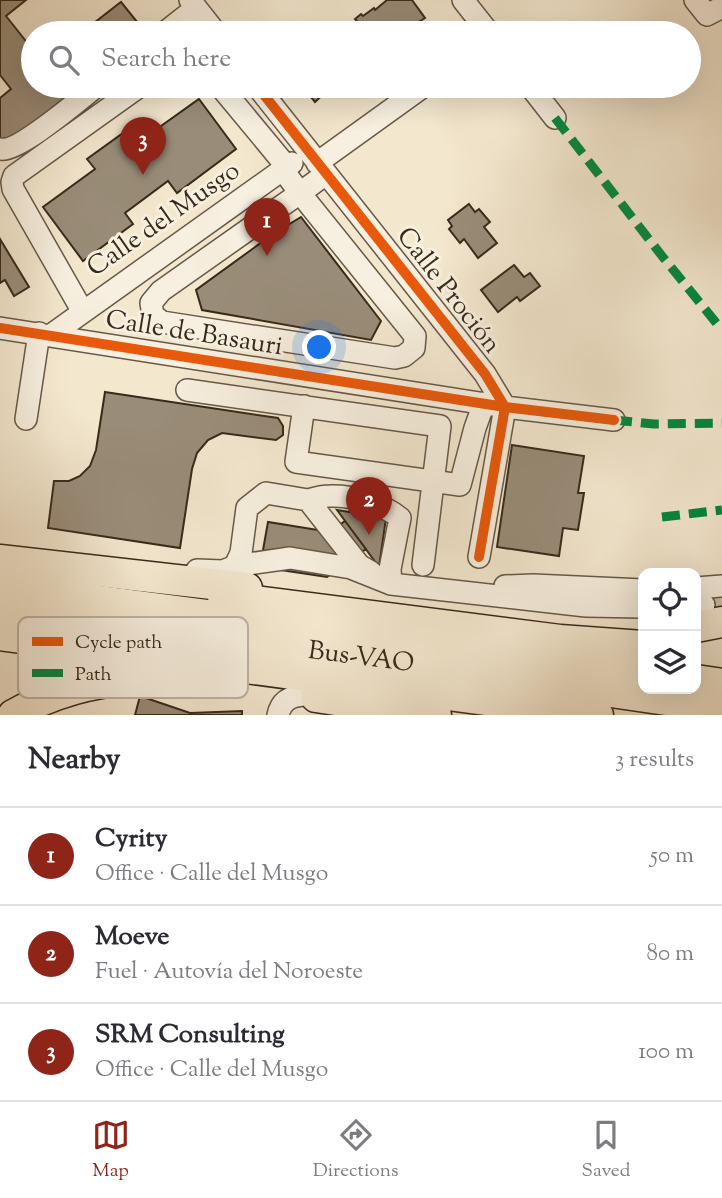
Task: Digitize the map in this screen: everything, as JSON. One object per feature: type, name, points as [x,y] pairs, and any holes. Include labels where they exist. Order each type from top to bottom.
[{"type":"highway","points":[[0,559],[567,629],[638,634]]},
{"type":"highway","points":[[0,572],[345,611],[560,639],[638,646]]},
{"type":"highway","points":[[0,588],[222,617]]},
{"type":"highway","name":"Bus-VAO","points":[[0,611],[47,617]]},
{"type":"highway","points":[[248,620],[638,671]]},
{"type":"highway","points":[[0,635],[18,637]]},
{"type":"highway","name":"Bus-VAO","points":[[248,643],[722,708]]},
{"type":"highway","points":[[701,646],[722,644]]},
{"type":"highway","points":[[248,668],[598,715]]},
{"type":"highway","points":[[701,681],[722,684]]},
{"type":"highway","points":[[248,688],[436,715]]},
{"type":"highway","points":[[13,715],[45,698]]},
{"type":"street","points":[[463,0],[480,21]]},
{"type":"street","points":[[176,21],[193,4],[206,21]]},
{"type":"street","points":[[0,149],[5,151],[18,145],[81,98]]},
{"type":"street","points":[[83,312],[13,190],[12,182],[15,176],[123,98]]},
{"type":"street","points":[[229,98],[285,169],[300,193],[415,336],[416,342],[410,352],[395,358],[162,322],[153,315],[152,303],[161,291],[300,193],[317,163],[407,98]]},
{"type":"street","name":"Calle Proción","points":[[266,98],[485,374],[495,405]]},
{"type":"street","points":[[539,98],[555,118]]},
{"type":"street","name":"Calle del Musgo","points":[[45,334],[83,312],[285,169],[317,163]]},
{"type":"street","name":"Calle de Basauri","points":[[0,328],[495,405],[614,420]]},
{"type":"street","points":[[26,419],[45,334]]},
{"type":"street","points":[[187,390],[440,426],[423,565]]},
{"type":"street","points":[[304,406],[296,462],[460,485],[475,428],[495,405]]},
{"type":"street","points":[[479,557],[495,405]]},
{"type":"street","points":[[391,584],[390,569],[405,477]]},
{"type":"street","points":[[235,566],[241,553],[247,508],[266,494],[308,499],[332,495],[360,500],[392,511],[400,518]]},
{"type":"street","points":[[308,499],[359,565],[391,584]]},
{"type":"street","points":[[0,559],[223,572],[235,566],[290,558],[351,568],[391,584],[586,606],[638,607]]},
{"type":"street","points":[[454,590],[533,585],[638,590]]},
{"type":"street","points":[[703,609],[722,586]]},
{"type":"street","points":[[278,715],[279,707],[285,701],[304,695]]},
{"type":"building","points":[[0,0],[26,0],[6,16],[21,35],[21,98],[66,98],[7,146],[0,137],[0,98],[11,89],[0,75]]},
{"type":"building","points":[[387,0],[412,0],[425,18],[420,21],[355,19],[374,8],[375,10]]},
{"type":"building","points":[[121,2],[136,21],[96,21]]},
{"type":"building","points":[[199,99],[236,149],[177,193],[168,181],[125,213],[133,224],[83,261],[43,207],[95,169],[87,159],[130,128],[140,141]]},
{"type":"building","points":[[469,204],[475,212],[479,209],[490,222],[484,227],[497,243],[478,258],[464,239],[460,243],[449,229],[452,226],[448,220]]},
{"type":"building","points":[[301,217],[381,321],[371,340],[202,310],[196,290]]},
{"type":"building","points":[[0,239],[29,287],[14,296],[5,280],[0,283]]},
{"type":"building","points":[[514,265],[524,277],[530,273],[540,286],[520,301],[517,297],[498,312],[481,290]]},
{"type":"building","points":[[105,392],[278,418],[283,426],[283,435],[276,440],[222,433],[208,440],[197,453],[192,469],[180,548],[48,528],[54,481],[69,481],[80,476],[90,466],[96,450]]},
{"type":"building","points":[[512,445],[584,456],[578,493],[584,493],[578,530],[563,528],[559,556],[497,547]]},
{"type":"building","points":[[337,510],[386,518],[379,567]]},
{"type":"building","points":[[345,521],[366,549],[327,577],[260,567],[268,522],[330,532]]},
{"type":"building","points":[[139,698],[190,713],[242,711],[242,715],[135,715]]},
{"type":"tunnel","points":[[704,605],[722,603]]},
{"type":"marked path","points":[[555,118],[722,330]]},
{"type":"marked path","points":[[614,420],[654,424],[722,423]]},
{"type":"marked path","points":[[662,517],[722,510]]},
{"type":"cycle path","points":[[266,98],[485,374],[505,407],[479,557]]},
{"type":"cycle path","points":[[0,328],[505,407],[614,420]]},
{"type":"place","name":"SRM Consulting","points":[[143,175]]},
{"type":"place","name":"Cyrity","points":[[267,256]]},
{"type":"place","name":"Moeve","points":[[369,535]]}]
